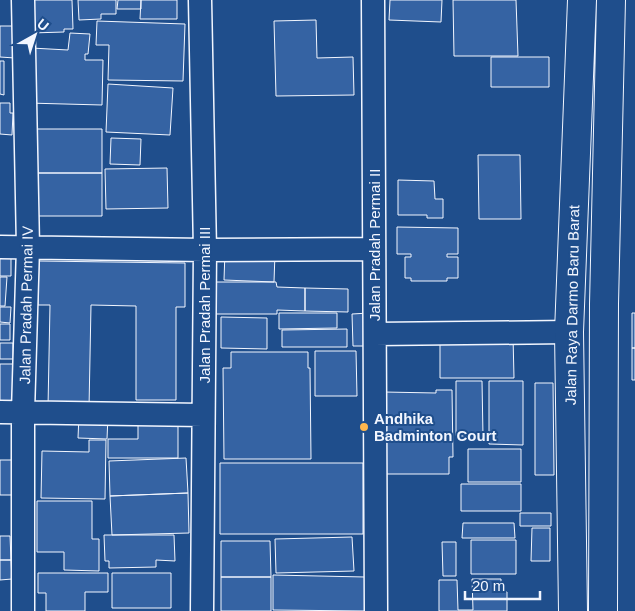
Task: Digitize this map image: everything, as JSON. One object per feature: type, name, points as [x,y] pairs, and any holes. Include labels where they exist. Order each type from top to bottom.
[{"type":"main road","name":"Jalan Raya Darmo Baru Barat","points":[[573,611],[568,332],[582,0]]},
{"type":"main road","points":[[603,611],[604,304],[611,0]]},
{"type":"street","name":"Jalan Pradah Permai IV","points":[[23,0],[28,247],[23,412],[23,611]]},
{"type":"street","name":"Jalan Pradah Permai III","points":[[200,0],[205,250],[202,611]]},
{"type":"street","name":"Jalan Pradah Permai II","points":[[373,0],[376,611]]},
{"type":"street","points":[[0,247],[205,250],[374,249]]},
{"type":"street","points":[[375,334],[568,332]]},
{"type":"street","points":[[0,412],[204,415]]},
{"type":"building","points":[[31,0],[72,0],[73,29],[64,29],[64,32],[31,33]]},
{"type":"building","points":[[78,0],[116,0],[116,14],[101,14],[101,19],[79,20]]},
{"type":"building","points":[[118,0],[141,0],[141,9],[117,9]]},
{"type":"building","points":[[141,0],[177,0],[177,19],[140,19]]},
{"type":"building","points":[[390,0],[442,0],[441,22],[389,20]]},
{"type":"building","points":[[453,0],[516,0],[518,56],[454,56]]},
{"type":"building","points":[[316,20],[317,58],[353,57],[354,95],[276,96],[274,21]]},
{"type":"building","points":[[97,21],[185,24],[183,81],[108,80],[109,45],[96,45]]},
{"type":"building","points":[[0,26],[15,26],[15,58],[0,57]]},
{"type":"building","points":[[70,33],[90,34],[88,54],[85,54],[85,60],[103,60],[102,105],[27,103],[31,48],[68,50]]},
{"type":"building","points":[[491,57],[549,57],[549,87],[491,87]]},
{"type":"building","points":[[0,61],[4,61],[4,95],[0,94]]},
{"type":"building","points":[[108,84],[173,88],[170,135],[106,132]]},
{"type":"building","points":[[0,103],[10,103],[10,113],[13,113],[12,135],[0,134]]},
{"type":"building","points":[[33,129],[102,129],[102,173],[33,173]]},
{"type":"building","points":[[111,138],[141,139],[140,165],[110,164]]},
{"type":"building","points":[[478,155],[520,155],[521,219],[479,219]]},
{"type":"building","points":[[167,168],[168,208],[106,209],[105,169]]},
{"type":"building","points":[[33,173],[102,173],[102,216],[34,216]]},
{"type":"building","points":[[398,180],[434,181],[435,199],[443,199],[443,218],[427,218],[427,215],[398,215]]},
{"type":"building","points":[[397,227],[458,228],[458,254],[447,254],[447,257],[458,257],[458,278],[447,278],[447,281],[411,281],[411,278],[405,278],[405,257],[411,257],[411,254],[397,254]]},
{"type":"building","points":[[0,248],[11,248],[11,276],[0,276]]},
{"type":"building","points":[[225,251],[275,253],[274,282],[224,280]]},
{"type":"building","points":[[39,261],[185,263],[185,307],[176,307],[176,400],[136,400],[136,306],[91,305],[89,408],[48,407],[50,305],[38,305]]},
{"type":"building","points":[[0,277],[7,277],[5,306],[0,306]]},
{"type":"building","points":[[214,282],[276,282],[277,287],[305,288],[305,311],[277,310],[277,314],[214,314]]},
{"type":"building","points":[[305,288],[348,289],[348,312],[305,311]]},
{"type":"building","points":[[0,307],[11,307],[10,323],[0,322]]},
{"type":"building","points":[[279,313],[337,313],[337,328],[279,329]]},
{"type":"building","points":[[369,313],[370,346],[353,346],[352,314]]},
{"type":"building","points":[[632,313],[635,313],[635,348],[632,348]]},
{"type":"building","points":[[221,317],[267,318],[267,349],[221,348]]},
{"type":"building","points":[[0,324],[10,324],[10,340],[0,340]]},
{"type":"building","points":[[347,329],[347,347],[282,347],[282,330]]},
{"type":"building","points":[[440,336],[513,336],[514,378],[440,378]]},
{"type":"building","points":[[0,343],[13,343],[13,359],[0,359]]},
{"type":"building","points":[[632,348],[635,348],[635,380],[632,380]]},
{"type":"building","points":[[315,351],[356,351],[357,396],[315,396]]},
{"type":"building","points":[[231,352],[308,352],[308,368],[310,368],[311,459],[224,459],[223,368],[231,368]]},
{"type":"building","points":[[0,364],[19,364],[19,402],[0,402]]},
{"type":"building","points":[[456,381],[482,381],[483,436],[456,436]]},
{"type":"building","points":[[489,381],[523,381],[523,445],[489,444]]},
{"type":"building","points":[[535,383],[553,383],[554,475],[535,475]]},
{"type":"building","points":[[436,390],[452,390],[453,457],[449,457],[449,474],[385,474],[384,392],[436,393]]},
{"type":"building","points":[[79,415],[108,416],[107,439],[78,438]]},
{"type":"building","points":[[138,415],[178,415],[178,458],[108,458],[108,439],[138,439]]},
{"type":"building","points":[[89,440],[106,440],[105,499],[41,498],[42,451],[89,452]]},
{"type":"building","points":[[468,449],[521,449],[521,482],[468,482]]},
{"type":"building","points":[[186,458],[188,493],[110,496],[109,461]]},
{"type":"building","points":[[0,460],[15,460],[15,495],[0,495]]},
{"type":"building","points":[[220,463],[363,463],[363,534],[220,534]]},
{"type":"building","points":[[461,484],[521,484],[521,511],[461,511]]},
{"type":"building","points":[[188,493],[189,533],[112,535],[110,496]]},
{"type":"building","points":[[37,501],[92,501],[92,539],[99,539],[99,571],[64,570],[64,552],[37,552]]},
{"type":"building","points":[[520,513],[551,513],[551,526],[520,526]]},
{"type":"building","points":[[463,523],[514,523],[515,538],[462,538]]},
{"type":"building","points":[[532,528],[550,528],[550,561],[531,561]]},
{"type":"building","points":[[104,535],[174,535],[175,561],[156,560],[156,567],[109,568],[109,561],[105,561]]},
{"type":"building","points":[[0,536],[10,536],[11,560],[0,560]]},
{"type":"building","points":[[352,537],[354,571],[276,573],[275,539]]},
{"type":"building","points":[[471,540],[516,540],[516,574],[471,574]]},
{"type":"building","points":[[221,541],[270,541],[271,577],[221,577]]},
{"type":"building","points":[[442,542],[456,542],[456,576],[443,576]]},
{"type":"building","points":[[0,560],[11,560],[12,579],[0,580]]},
{"type":"building","points":[[38,573],[108,573],[108,592],[85,592],[85,611],[46,611],[46,593],[38,593]]},
{"type":"building","points":[[112,573],[171,573],[171,608],[112,608]]},
{"type":"building","points":[[273,575],[365,577],[365,611],[273,610]]},
{"type":"building","points":[[221,577],[271,577],[271,611],[221,611]]},
{"type":"building","points":[[472,579],[501,579],[501,592],[507,592],[507,611],[439,611],[439,580],[457,580],[458,610],[473,610]]},
{"type":"place","name":"Andhika Badminton Court","points":[[364,427]]}]
